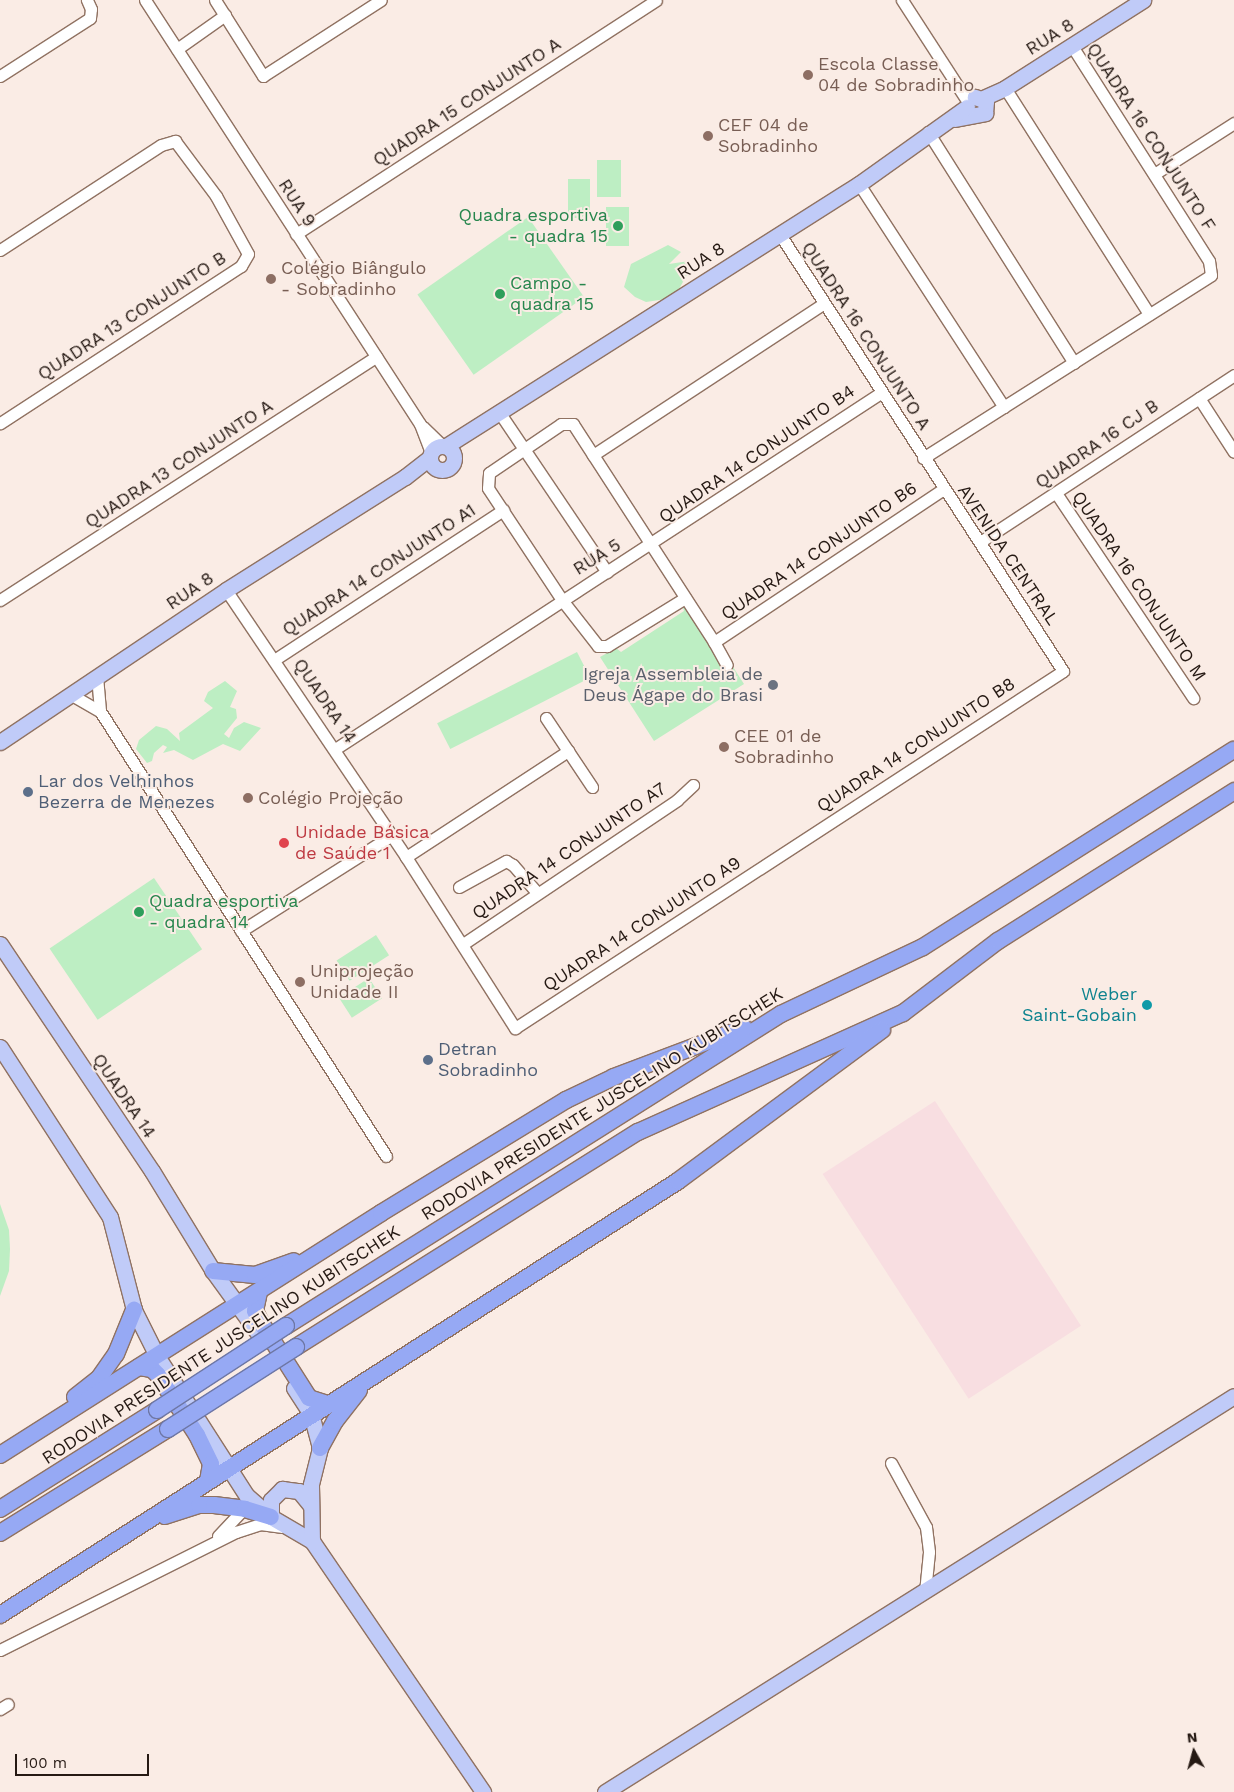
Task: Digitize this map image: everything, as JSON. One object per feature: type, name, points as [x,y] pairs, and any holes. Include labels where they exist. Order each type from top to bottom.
[{"type":"highway","name":"RODOVIA PRESIDENTE JUSCELINO KUBITSCHEK","points":[[0,1510],[286,1326],[781,1014],[923,946],[1234,750]]},
{"type":"highway","points":[[0,1615],[311,1414],[678,1181],[998,941],[1234,791]]},
{"type":"highway","points":[[0,1533],[638,1132],[903,1013]]},
{"type":"highway","points":[[0,1455],[381,1213],[566,1100],[614,1077],[781,1014]]},
{"type":"highway","points":[[213,1271],[256,1275],[286,1266],[341,1232],[381,1213]]},
{"type":"highway","points":[[259,1292],[254,1311],[260,1322],[309,1398],[328,1404]]},
{"type":"highway","points":[[18,1444],[99,1378],[116,1354],[134,1310]]},
{"type":"highway","points":[[139,1367],[152,1369],[158,1375],[197,1434],[211,1464],[208,1481]]},
{"type":"highway","points":[[320,1448],[334,1421],[373,1375]]},
{"type":"highway","points":[[296,1424],[302,1399]]},
{"type":"highway","points":[[135,1528],[199,1506],[248,1505],[271,1517]]},
{"type":"main road","name":"RUA 8","points":[[0,742],[226,590],[405,477],[474,428],[859,184],[946,120],[1003,89],[1143,0]]},
{"type":"main road","name":"QUADRA 14","points":[[0,944],[152,1171],[213,1271],[239,1304],[302,1399],[311,1414],[320,1448]]},
{"type":"main road","points":[[0,1047],[52,1124],[110,1217],[134,1310],[157,1356],[229,1467],[248,1505]]},
{"type":"main road","points":[[605,1792],[926,1592],[1234,1396]]},
{"type":"main road","points":[[312,1542],[312,1485],[320,1448]]},
{"type":"main road","points":[[311,1506],[299,1491],[282,1489],[271,1500],[271,1517],[312,1542],[483,1792]]},
{"type":"street","points":[[0,76],[90,18],[87,0]]},
{"type":"street","name":"RUA 9","points":[[145,0],[439,454]]},
{"type":"street","points":[[215,0],[262,76],[381,0]]},
{"type":"street","name":"QUADRA 15 CONJUNTO A","points":[[296,234],[656,0]]},
{"type":"street","points":[[902,0],[953,78],[976,104]]},
{"type":"street","points":[[177,49],[225,15]]},
{"type":"street","name":"QUADRA 16 CONJUNTO F","points":[[1072,46],[1156,174],[1209,261],[1211,275],[1149,314]]},
{"type":"street","points":[[923,458],[1149,314],[1003,89]]},
{"type":"street","points":[[1156,174],[1234,123]]},
{"type":"street","points":[[928,132],[1074,362]]},
{"type":"street","name":"QUADRA 13 CONJUNTO B","points":[[0,250],[171,141],[177,143],[216,196],[247,250],[246,262],[0,423]]},
{"type":"street","points":[[859,184],[1004,407]]},
{"type":"street","name":"QUADRA 16 CONJUNTO A","points":[[779,233],[923,458]]},
{"type":"street","points":[[593,455],[823,304]]},
{"type":"street","name":"QUADRA 13 CONJUNTO A","points":[[0,600],[376,357]]},
{"type":"street","name":"QUADRA 16 CJ B","points":[[980,542],[1234,375]]},
{"type":"street","name":"QUADRA 14 CONJUNTO B4","points":[[651,545],[882,392]]},
{"type":"street","points":[[1199,398],[1234,452]]},
{"type":"street","points":[[499,412],[607,572]]},
{"type":"street","points":[[685,598],[602,647],[594,644],[562,600],[488,488],[487,476],[558,426],[570,423],[593,455],[714,642],[727,665]]},
{"type":"street","name":"AVENIDA CENTRAL","points":[[923,458],[1063,671]]},
{"type":"street","name":"QUADRA 14 CONJUNTO B6","points":[[714,642],[943,489]]},
{"type":"street","name":"QUADRA 16 CONJUNTO M","points":[[1056,493],[1193,698]]},
{"type":"street","name":"QUADRA 14 CONJUNTO A1","points":[[274,660],[503,510]]},
{"type":"street","name":"RUA 5","points":[[335,749],[562,600],[651,545]]},
{"type":"street","name":"QUADRA 14","points":[[226,590],[392,835],[515,1028]]},
{"type":"street","name":"QUADRA 14 CONJUNTO B8","points":[[789,849],[1063,671]]},
{"type":"street","points":[[97,676],[98,707],[386,1156]]},
{"type":"street","points":[[70,694],[98,707]]},
{"type":"street","points":[[546,718],[592,787]]},
{"type":"street","points":[[406,857],[568,751]]},
{"type":"street","name":"QUADRA 14 CONJUNTO A7","points":[[463,944],[678,800],[693,785]]},
{"type":"street","points":[[242,931],[392,835]]},
{"type":"street","name":"QUADRA 14 CONJUNTO A9","points":[[515,1028],[789,849]]},
{"type":"street","points":[[460,887],[506,861],[513,865],[538,893]]},
{"type":"street","points":[[891,1463],[926,1527],[930,1552],[926,1592]]},
{"type":"street","points":[[208,1546],[248,1505]]},
{"type":"street","points":[[0,1650],[208,1546],[260,1524],[288,1529]]},
{"type":"shaded area","points":[[935,1101],[1081,1326],[969,1399],[823,1174]]},
{"type":"green space","name":"Quadra esportiva - quadra 15","points":[[597,160],[621,160],[621,197],[597,197]]},
{"type":"green space","name":"Quadra esportiva - quadra 15","points":[[568,179],[590,179],[590,218],[568,218]]},
{"type":"green space","name":"Quadra esportiva - quadra 15","points":[[606,207],[629,207],[629,246],[606,246]]},
{"type":"green space","name":"Campo - quadra 15","points":[[528,217],[584,297],[474,375],[417,294]]},
{"type":"green space","points":[[668,245],[681,252],[669,264],[689,261],[688,273],[679,289],[666,299],[646,302],[635,297],[624,287],[631,264]]},
{"type":"green space","points":[[682,605],[694,606],[744,684],[654,741],[600,657],[616,648],[621,652],[684,611]]},
{"type":"green space","points":[[577,652],[590,678],[450,749],[437,723]]},
{"type":"green space","points":[[225,681],[237,691],[230,707],[236,709],[237,718],[224,734],[229,738],[234,728],[244,722],[261,728],[240,751],[223,744],[193,760],[174,750],[163,753],[167,747],[163,745],[154,753],[152,761],[147,763],[136,749],[139,740],[156,726],[167,729],[180,741],[179,733],[213,708],[204,701],[208,692]]},
{"type":"green space","name":"Quadra esportiva - quadra 14","points":[[154,878],[202,949],[98,1020],[50,948]]},
{"type":"green space","points":[[376,935],[389,955],[350,981],[337,961]]},
{"type":"green space","points":[[369,978],[382,998],[352,1018],[339,998]]},
{"type":"green space","points":[[0,1204],[9,1230],[10,1249],[9,1271],[0,1296]]},
{"type":"place","name":"Escola Classe 04 de Sobradinho","points":[[808,75]]},
{"type":"place","name":"CEF 04 de Sobradinho","points":[[708,136]]},
{"type":"place","name":"Quadra esportiva - quadra 15","points":[[618,226]]},
{"type":"place","name":"Colégio Biângulo - Sobradinho","points":[[271,279]]},
{"type":"place","name":"Campo - quadra 15","points":[[500,294]]},
{"type":"place","name":"Igreja Assembleia de Deus Ágape do Brasi","points":[[773,685]]},
{"type":"place","name":"CEE 01 de Sobradinho","points":[[724,747]]},
{"type":"place","name":"Lar dos Velhinhos Bezerra de Menezes","points":[[28,792]]},
{"type":"place","name":"Colégio Projeção","points":[[248,798]]},
{"type":"place","name":"Unidade Básica de Saúde 1","points":[[284,843]]},
{"type":"place","name":"Quadra esportiva - quadra 14","points":[[139,912]]},
{"type":"place","name":"Uniprojeção Unidade II","points":[[300,982]]},
{"type":"place","name":"Weber Saint-Gobain","points":[[1147,1005]]},
{"type":"place","name":"Detran Sobradinho","points":[[428,1060]]}]
